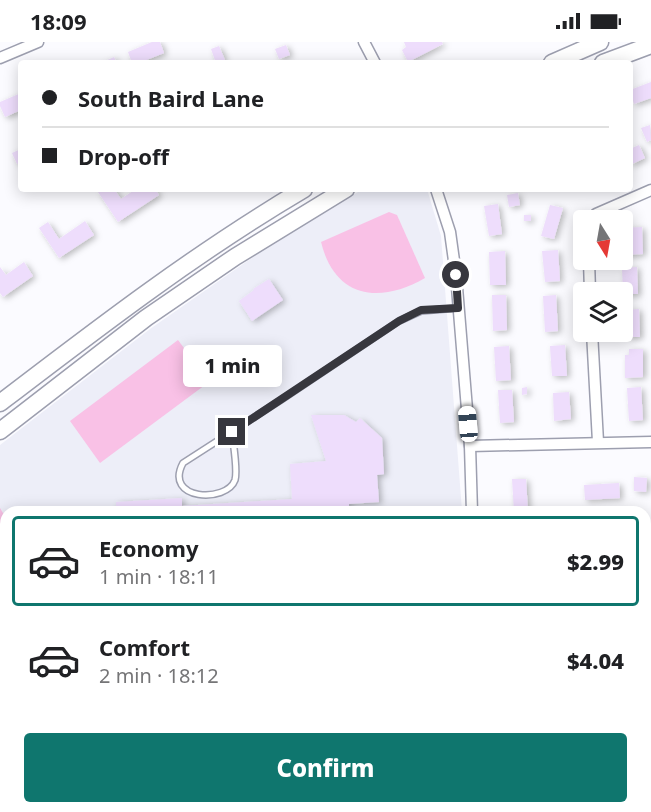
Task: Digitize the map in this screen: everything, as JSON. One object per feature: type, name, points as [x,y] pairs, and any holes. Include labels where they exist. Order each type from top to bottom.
[{"type":"main road","points":[[559,60],[600,42]]},
{"type":"main road","points":[[611,60],[651,45]]},
{"type":"main road","points":[[0,403],[171,275],[221,240],[299,192]]},
{"type":"main road","points":[[0,431],[146,318],[233,259],[341,192]]},
{"type":"street","points":[[0,58],[39,42]]},
{"type":"street","points":[[364,42],[373,60]]},
{"type":"street","points":[[610,210],[651,190]]},
{"type":"street","points":[[437,192],[450,232],[456,275],[470,446],[472,506]]},
{"type":"street","points":[[593,342],[598,442]]},
{"type":"street","points":[[470,446],[651,442]]},
{"type":"lane","points":[[221,240],[233,259]]},
{"type":"lane","points":[[232,432],[236,472],[235,481],[231,487],[221,493],[201,495],[184,488],[178,475],[183,463],[399,321],[421,310],[458,308]]},
{"type":"shaded area","points":[[358,192],[428,192],[441,236],[462,506],[0,506],[0,445],[150,329],[269,246]]},
{"type":"shaded area","points":[[389,212],[397,215],[425,278],[392,291],[376,293],[361,291],[348,285],[337,275],[328,261],[321,242]]},
{"type":"shaded area","points":[[178,340],[209,382],[100,463],[70,421]]},
{"type":"building","points":[[152,42],[160,42],[164,53],[146,60],[131,60],[128,52]]},
{"type":"building","points":[[404,42],[442,42],[443,44],[412,60],[407,60],[402,50],[406,47]]},
{"type":"building","points":[[286,45],[290,55],[279,59],[275,49]]},
{"type":"building","points":[[219,46],[225,60],[215,60],[211,49]]},
{"type":"building","points":[[651,82],[651,98],[634,104],[633,89]]},
{"type":"building","points":[[18,94],[18,111],[5,117],[0,102]]},
{"type":"building","points":[[650,125],[651,140],[647,142],[641,128]]},
{"type":"building","points":[[639,145],[645,158],[633,164],[633,148]]},
{"type":"building","points":[[18,150],[18,164],[17,164],[12,153]]},
{"type":"building","points":[[98,192],[116,192],[121,199],[132,192],[157,192],[159,195],[118,222]]},
{"type":"building","points":[[518,193],[520,205],[509,207],[507,195]]},
{"type":"building","points":[[498,204],[502,234],[489,236],[484,206]]},
{"type":"building","points":[[550,205],[563,208],[554,239],[541,236]]},
{"type":"building","points":[[524,215],[531,215],[531,221],[524,221]]},
{"type":"building","points":[[85,221],[94,235],[59,258],[39,228],[48,222],[59,239]]},
{"type":"building","points":[[633,227],[642,227],[643,254],[633,254]]},
{"type":"building","points":[[558,250],[560,281],[545,282],[542,251]]},
{"type":"building","points":[[505,251],[506,285],[490,285],[489,252]]},
{"type":"building","points":[[24,262],[33,276],[3,297],[0,293],[0,267],[6,275]]},
{"type":"building","points":[[633,267],[637,267],[638,294],[633,294],[633,282],[623,282],[622,270],[633,270]]},
{"type":"building","points":[[269,279],[283,300],[252,321],[239,301]]},
{"type":"building","points":[[492,295],[506,295],[507,330],[493,331]]},
{"type":"building","points":[[556,295],[558,331],[545,332],[543,296]]},
{"type":"building","points":[[633,309],[639,309],[640,337],[633,337]]},
{"type":"building","points":[[565,345],[567,376],[552,376],[550,346]]},
{"type":"building","points":[[509,346],[511,380],[496,381],[494,347]]},
{"type":"building","points":[[629,349],[643,349],[643,377],[625,378],[625,355],[629,355]]},
{"type":"building","points":[[527,387],[527,394],[522,395],[522,388]]},
{"type":"building","points":[[641,387],[643,420],[629,421],[627,388]]},
{"type":"building","points":[[498,390],[512,390],[514,422],[500,423]]},
{"type":"building","points":[[569,392],[571,419],[554,421],[553,393]]},
{"type":"building","points":[[311,415],[344,415],[356,422],[360,418],[382,438],[384,474],[377,475],[379,502],[349,504],[349,506],[182,506],[292,499],[290,464],[326,461]]},
{"type":"building","points":[[634,477],[647,478],[646,492],[634,491]]},
{"type":"building","points":[[512,479],[526,479],[528,506],[514,506]]},
{"type":"building","points":[[619,483],[620,498],[585,500],[584,485]]},
{"type":"building","points":[[182,498],[182,506],[116,506],[116,502]]},
{"type":"route","points":[[232,432],[399,321],[421,310],[458,308],[456,275]]}]
